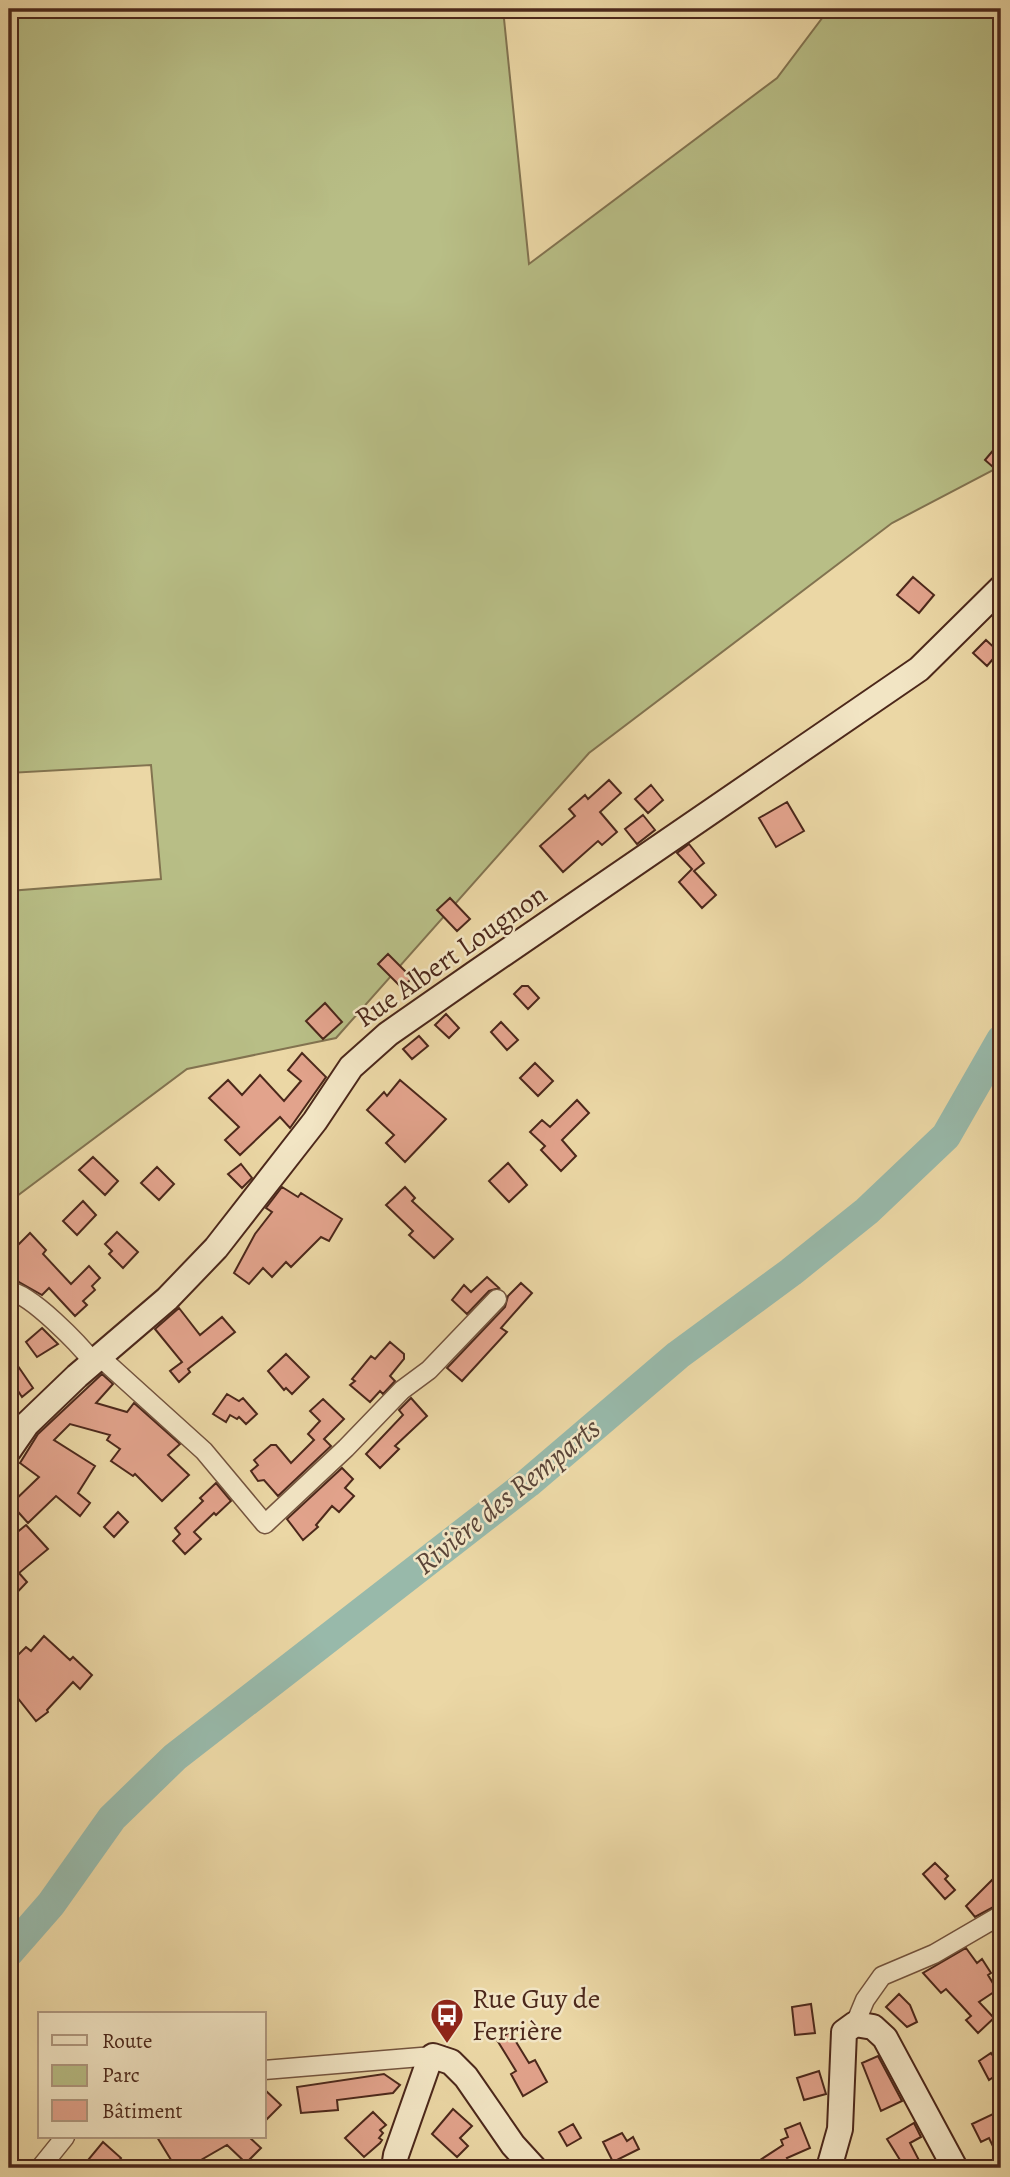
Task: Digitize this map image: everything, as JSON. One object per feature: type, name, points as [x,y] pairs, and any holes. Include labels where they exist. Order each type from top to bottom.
[{"type":"street","name":"Rue Albert Lougnon","points":[[9,1450],[27,1424],[77,1376],[167,1299],[216,1248],[315,1121],[351,1067],[388,1034],[919,669],[1001,588]]},
{"type":"street","points":[[9,1290],[28,1298],[86,1353],[204,1451],[265,1524],[346,1448],[402,1390],[429,1370],[497,1299]]},
{"type":"street","points":[[829,2168],[840,2129],[844,2032],[855,2024],[865,2000],[882,1976],[934,1954],[1001,1915]]},
{"type":"street","points":[[855,2024],[873,2027],[885,2038],[955,2168]]},
{"type":"street","points":[[266,2070],[433,2056],[451,2062],[466,2077],[513,2145],[534,2168]]},
{"type":"street","points":[[394,2168],[396,2155],[433,2056]]},
{"type":"street","points":[[40,2168],[64,2138]]},
{"type":"green space","points":[[9,9],[503,9],[529,264],[777,78],[829,9],[1001,9],[1001,466],[892,523],[589,753],[336,1038],[187,1069],[9,1202],[9,891],[161,879],[151,765],[9,773]]},
{"type":"building","points":[[1001,441],[1001,474],[985,460]]},
{"type":"building","points":[[913,577],[934,595],[919,613],[897,595]]},
{"type":"building","points":[[986,640],[999,652],[987,666],[973,653]]},
{"type":"building","points":[[609,780],[621,793],[600,812],[617,832],[602,845],[598,841],[563,872],[540,846],[575,816],[569,809],[585,795],[588,799]]},
{"type":"building","points":[[651,785],[663,800],[648,813],[635,799]]},
{"type":"building","points":[[787,802],[804,831],[776,847],[759,818]]},
{"type":"building","points":[[643,815],[655,830],[637,844],[625,829]]},
{"type":"building","points":[[689,844],[704,863],[694,871],[716,895],[702,908],[679,882],[692,869],[677,853]]},
{"type":"building","points":[[450,898],[470,919],[457,931],[437,910]]},
{"type":"building","points":[[388,954],[412,978],[402,988],[378,964]]},
{"type":"building","points":[[522,986],[528,986],[539,998],[528,1009],[514,994]]},
{"type":"building","points":[[325,1003],[342,1022],[323,1039],[306,1021]]},
{"type":"building","points":[[446,1014],[459,1028],[449,1038],[435,1025]]},
{"type":"building","points":[[501,1022],[518,1040],[507,1050],[491,1032]]},
{"type":"building","points":[[419,1036],[428,1046],[412,1059],[403,1049]]},
{"type":"building","points":[[302,1053],[326,1077],[290,1128],[280,1117],[240,1155],[225,1140],[239,1127],[209,1098],[228,1080],[242,1095],[260,1075],[284,1101],[301,1081],[288,1070]]},
{"type":"building","points":[[535,1063],[553,1081],[538,1096],[520,1078]]},
{"type":"building","points":[[400,1080],[446,1119],[405,1162],[386,1143],[394,1135],[367,1110],[384,1092],[387,1096]]},
{"type":"building","points":[[577,1100],[589,1113],[562,1140],[576,1156],[561,1171],[541,1150],[545,1146],[530,1132],[542,1120],[550,1127]]},
{"type":"building","points":[[93,1157],[118,1181],[105,1195],[79,1170]]},
{"type":"building","points":[[508,1163],[527,1185],[509,1202],[489,1181]]},
{"type":"building","points":[[241,1164],[252,1178],[242,1188],[228,1174]]},
{"type":"building","points":[[157,1167],[174,1184],[159,1200],[141,1183]]},
{"type":"building","points":[[282,1187],[298,1197],[301,1193],[342,1219],[329,1241],[321,1237],[291,1267],[286,1262],[272,1277],[263,1268],[249,1284],[234,1273],[255,1234],[272,1212],[266,1208]]},
{"type":"building","points":[[405,1187],[415,1198],[412,1201],[453,1239],[434,1258],[409,1235],[413,1231],[386,1205]]},
{"type":"building","points":[[83,1201],[96,1215],[77,1235],[63,1221]]},
{"type":"building","points":[[117,1232],[138,1252],[123,1268],[109,1254],[112,1251],[105,1244]]},
{"type":"building","points":[[30,1233],[46,1250],[43,1254],[71,1284],[89,1266],[100,1278],[92,1286],[95,1290],[83,1301],[87,1305],[75,1316],[49,1288],[42,1295],[19,1282],[9,1272],[9,1254]]},
{"type":"building","points":[[487,1277],[499,1288],[489,1291],[467,1314],[452,1300],[464,1285],[471,1292]]},
{"type":"building","points":[[521,1283],[532,1293],[501,1328],[507,1332],[462,1381],[447,1368],[505,1307],[508,1296]]},
{"type":"building","points":[[179,1308],[200,1335],[222,1317],[235,1332],[188,1369],[190,1372],[179,1382],[170,1371],[182,1362],[155,1329]]},
{"type":"building","points":[[42,1328],[58,1344],[37,1357],[26,1342]]},
{"type":"building","points":[[390,1342],[404,1354],[404,1359],[390,1376],[395,1381],[383,1394],[380,1391],[370,1402],[350,1385],[355,1381],[352,1379],[371,1356],[375,1359]]},
{"type":"building","points":[[9,1353],[33,1388],[22,1397],[9,1377]]},
{"type":"building","points":[[286,1354],[309,1377],[292,1394],[286,1388],[284,1390],[268,1371]]},
{"type":"building","points":[[102,1374],[113,1384],[96,1403],[127,1412],[134,1403],[180,1444],[168,1455],[189,1475],[162,1501],[135,1474],[133,1476],[111,1461],[120,1449],[107,1440],[110,1435],[70,1424],[54,1440],[95,1466],[78,1493],[90,1503],[80,1516],[56,1496],[28,1523],[11,1504],[39,1477],[20,1463],[38,1434]]},
{"type":"building","points":[[227,1394],[239,1401],[243,1398],[257,1414],[246,1424],[239,1417],[237,1419],[230,1415],[226,1422],[213,1414]]},
{"type":"building","points":[[411,1398],[427,1416],[395,1446],[399,1449],[380,1468],[366,1454],[403,1415],[399,1410]]},
{"type":"building","points":[[323,1399],[344,1419],[324,1439],[331,1446],[278,1496],[264,1480],[258,1481],[251,1471],[258,1465],[254,1460],[271,1445],[276,1445],[291,1463],[314,1440],[308,1434],[320,1421],[310,1411]]},
{"type":"building","points":[[342,1468],[353,1479],[345,1488],[354,1496],[339,1512],[332,1506],[316,1525],[318,1527],[303,1540],[287,1519]]},
{"type":"building","points":[[216,1483],[231,1501],[194,1532],[201,1539],[185,1554],[173,1541],[180,1534],[175,1528],[203,1501],[200,1498]]},
{"type":"building","points":[[118,1512],[128,1522],[114,1537],[104,1527]]},
{"type":"building","points":[[26,1525],[48,1549],[19,1573],[27,1582],[9,1601],[9,1539]]},
{"type":"building","points":[[44,1636],[70,1660],[73,1657],[92,1675],[80,1689],[73,1682],[48,1712],[36,1721],[9,1687],[9,1651],[16,1657],[26,1647],[31,1651]]},
{"type":"building","points":[[935,1863],[948,1876],[945,1879],[955,1890],[945,1899],[923,1874]]},
{"type":"building","points":[[1001,1871],[1001,1903],[975,1917],[966,1906]]},
{"type":"building","points":[[966,1948],[977,1963],[982,1959],[997,1990],[979,2002],[994,2018],[978,2033],[966,2020],[971,2016],[961,2005],[946,1989],[941,1993],[923,1973]]},
{"type":"building","points":[[899,1994],[910,2005],[917,2022],[907,2027],[886,2007]]},
{"type":"building","points":[[811,2004],[815,2033],[795,2035],[792,2007]]},
{"type":"building","points":[[510,2032],[529,2063],[535,2060],[547,2082],[523,2096],[511,2074],[516,2071],[497,2040]]},
{"type":"building","points":[[991,2053],[1001,2072],[989,2080],[979,2061]]},
{"type":"building","points":[[878,2056],[902,2101],[881,2111],[862,2063]]},
{"type":"building","points":[[819,2071],[826,2094],[804,2100],[797,2078]]},
{"type":"building","points":[[384,2074],[400,2085],[393,2093],[337,2100],[338,2110],[301,2113],[297,2087]]},
{"type":"building","points":[[266,2091],[281,2105],[266,2120]]},
{"type":"building","points":[[453,2109],[472,2126],[460,2138],[468,2146],[457,2157],[432,2134]]},
{"type":"building","points":[[373,2112],[386,2125],[380,2130],[383,2133],[379,2138],[382,2140],[380,2143],[364,2157],[345,2138]]},
{"type":"building","points":[[993,2114],[1001,2132],[1001,2163],[989,2138],[981,2142],[972,2124]]},
{"type":"building","points":[[800,2123],[810,2148],[787,2158],[794,2168],[748,2168],[783,2145],[781,2140],[788,2137],[785,2129]]},
{"type":"building","points":[[914,2123],[921,2137],[910,2143],[923,2168],[905,2168],[887,2139]]},
{"type":"building","points":[[573,2124],[581,2138],[567,2146],[559,2132]]},
{"type":"building","points":[[622,2133],[627,2141],[633,2137],[639,2149],[613,2162],[603,2142]]},
{"type":"building","points":[[158,2138],[250,2138],[261,2148],[246,2163],[227,2145],[187,2168],[176,2168]]},
{"type":"building","points":[[103,2142],[121,2158],[113,2168],[98,2168],[88,2160]]},
{"type":"waterway","name":"Rivière des Remparts","points":[[9,1952],[51,1904],[112,1818],[175,1757],[528,1483],[678,1355],[791,1272],[867,1211],[946,1136],[1001,1040]]},
{"type":"place","name":"Rue Guy de Ferrière","points":[[447,2045]]}]
